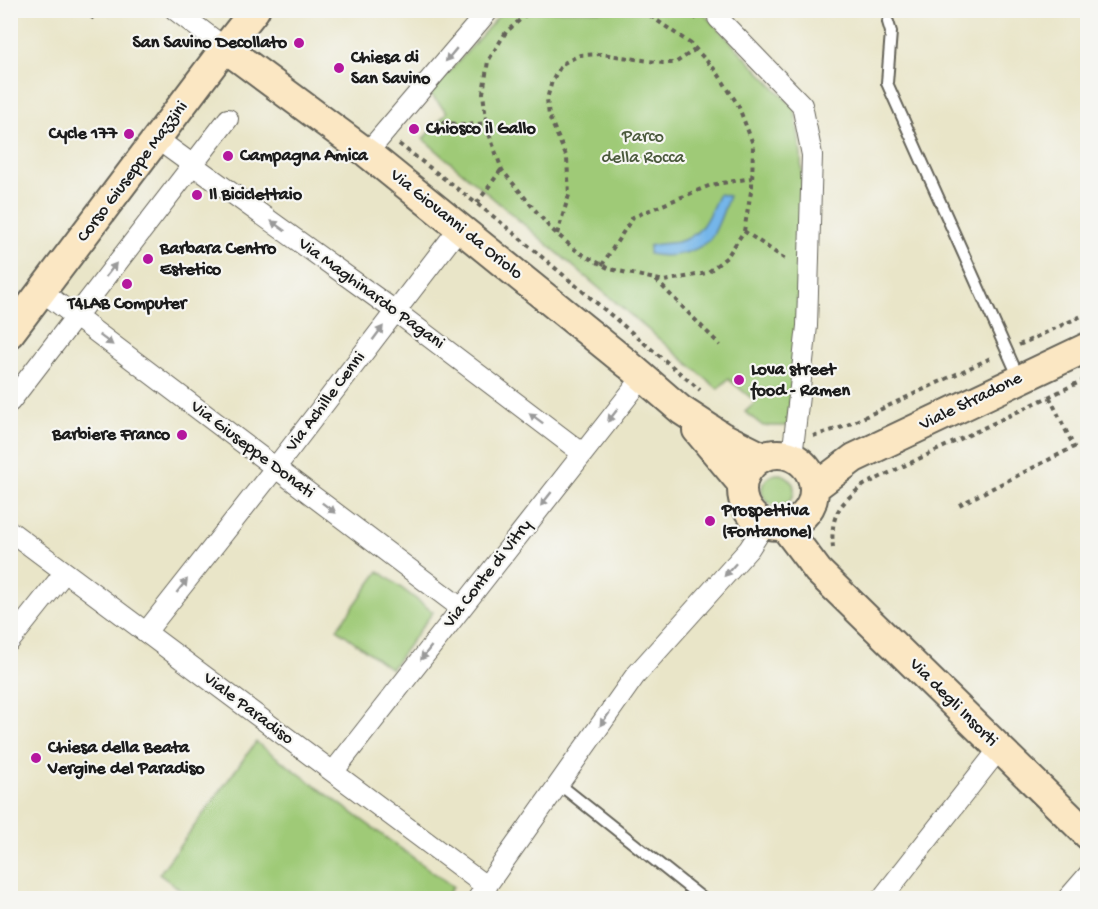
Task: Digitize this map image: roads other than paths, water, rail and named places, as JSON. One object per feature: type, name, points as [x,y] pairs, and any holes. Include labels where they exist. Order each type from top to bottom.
[{"type":"main road","name":"Corso Giuseppe Mazzini","points":[[10,333],[255,10]]},
{"type":"main road","name":"Via Giovanni da Oriolo","points":[[225,48],[367,153],[643,376],[690,400],[721,436],[763,457]]},
{"type":"main road","name":"Viale Stradone","points":[[811,499],[854,458],[1088,347]]},
{"type":"main road","name":"Via Giovanni da Oriolo","points":[[690,400],[742,484]]},
{"type":"main road","points":[[811,499],[799,519],[775,525],[756,519],[748,511],[742,498],[742,484],[746,472],[763,457],[778,454],[794,458],[808,470],[811,499],[818,571]]},
{"type":"main road","name":"Viale Stradone","points":[[794,458],[854,458]]},
{"type":"main road","name":"Via degli Insorti","points":[[775,525],[818,571],[1088,835]]},
{"type":"street","points":[[175,10],[225,48]]},
{"type":"street","points":[[367,153],[489,10]]},
{"type":"street","points":[[710,21],[802,105],[812,155],[807,326],[794,458]]},
{"type":"street","points":[[10,402],[228,119]]},
{"type":"street","name":"Via Maghinardo Pagani","points":[[157,139],[395,310],[582,453]]},
{"type":"street","name":"Via Achille Cenni","points":[[146,632],[460,227]]},
{"type":"street","name":"Via Giuseppe Donati","points":[[43,292],[461,608]]},
{"type":"street","name":"Via Conte di Vitry","points":[[333,772],[643,376]]},
{"type":"street","points":[[483,893],[635,676],[749,549],[775,525]]},
{"type":"street","name":"Viale Paradiso","points":[[10,531],[333,772],[483,893]]},
{"type":"street","points":[[10,641],[65,572]]},
{"type":"street","points":[[882,898],[999,749]]},
{"type":"street","points":[[1068,898],[1088,875]]},
{"type":"lane","points":[[888,22],[891,32],[887,84],[1019,379]]},
{"type":"lane","points":[[559,784],[702,898]]},
{"type":"water","points":[[719,194],[729,196],[718,226],[709,240],[696,249],[680,254],[664,256],[649,254],[649,246],[677,242],[699,230]]},
{"type":"place","name":"San Savino Decollato","points":[[299,43]]},
{"type":"place","name":"Chiesa di San Savino","points":[[339,68]]},
{"type":"place","name":"Chiosco il Gallo","points":[[414,129]]},
{"type":"place","name":"Cycle 177","points":[[129,134]]},
{"type":"place","name":"Campagna Amica","points":[[228,156]]},
{"type":"place","name":"Il Biciclettaio","points":[[197,195]]},
{"type":"place","name":"Barbara Centro Estetico","points":[[148,259]]},
{"type":"place","name":"T4LAB Computer","points":[[127,284]]},
{"type":"place","name":"Lova street food - Ramen","points":[[739,380]]},
{"type":"place","name":"Barbiere Franco","points":[[182,435]]},
{"type":"place","name":"Prospettiva (Fontanone)","points":[[710,521]]},
{"type":"place","name":"Chiesa della Beata Vergine del Paradiso","points":[[36,758]]},
{"type":"park label","name":"Parco della Rocca","points":[[643,147]]}]
